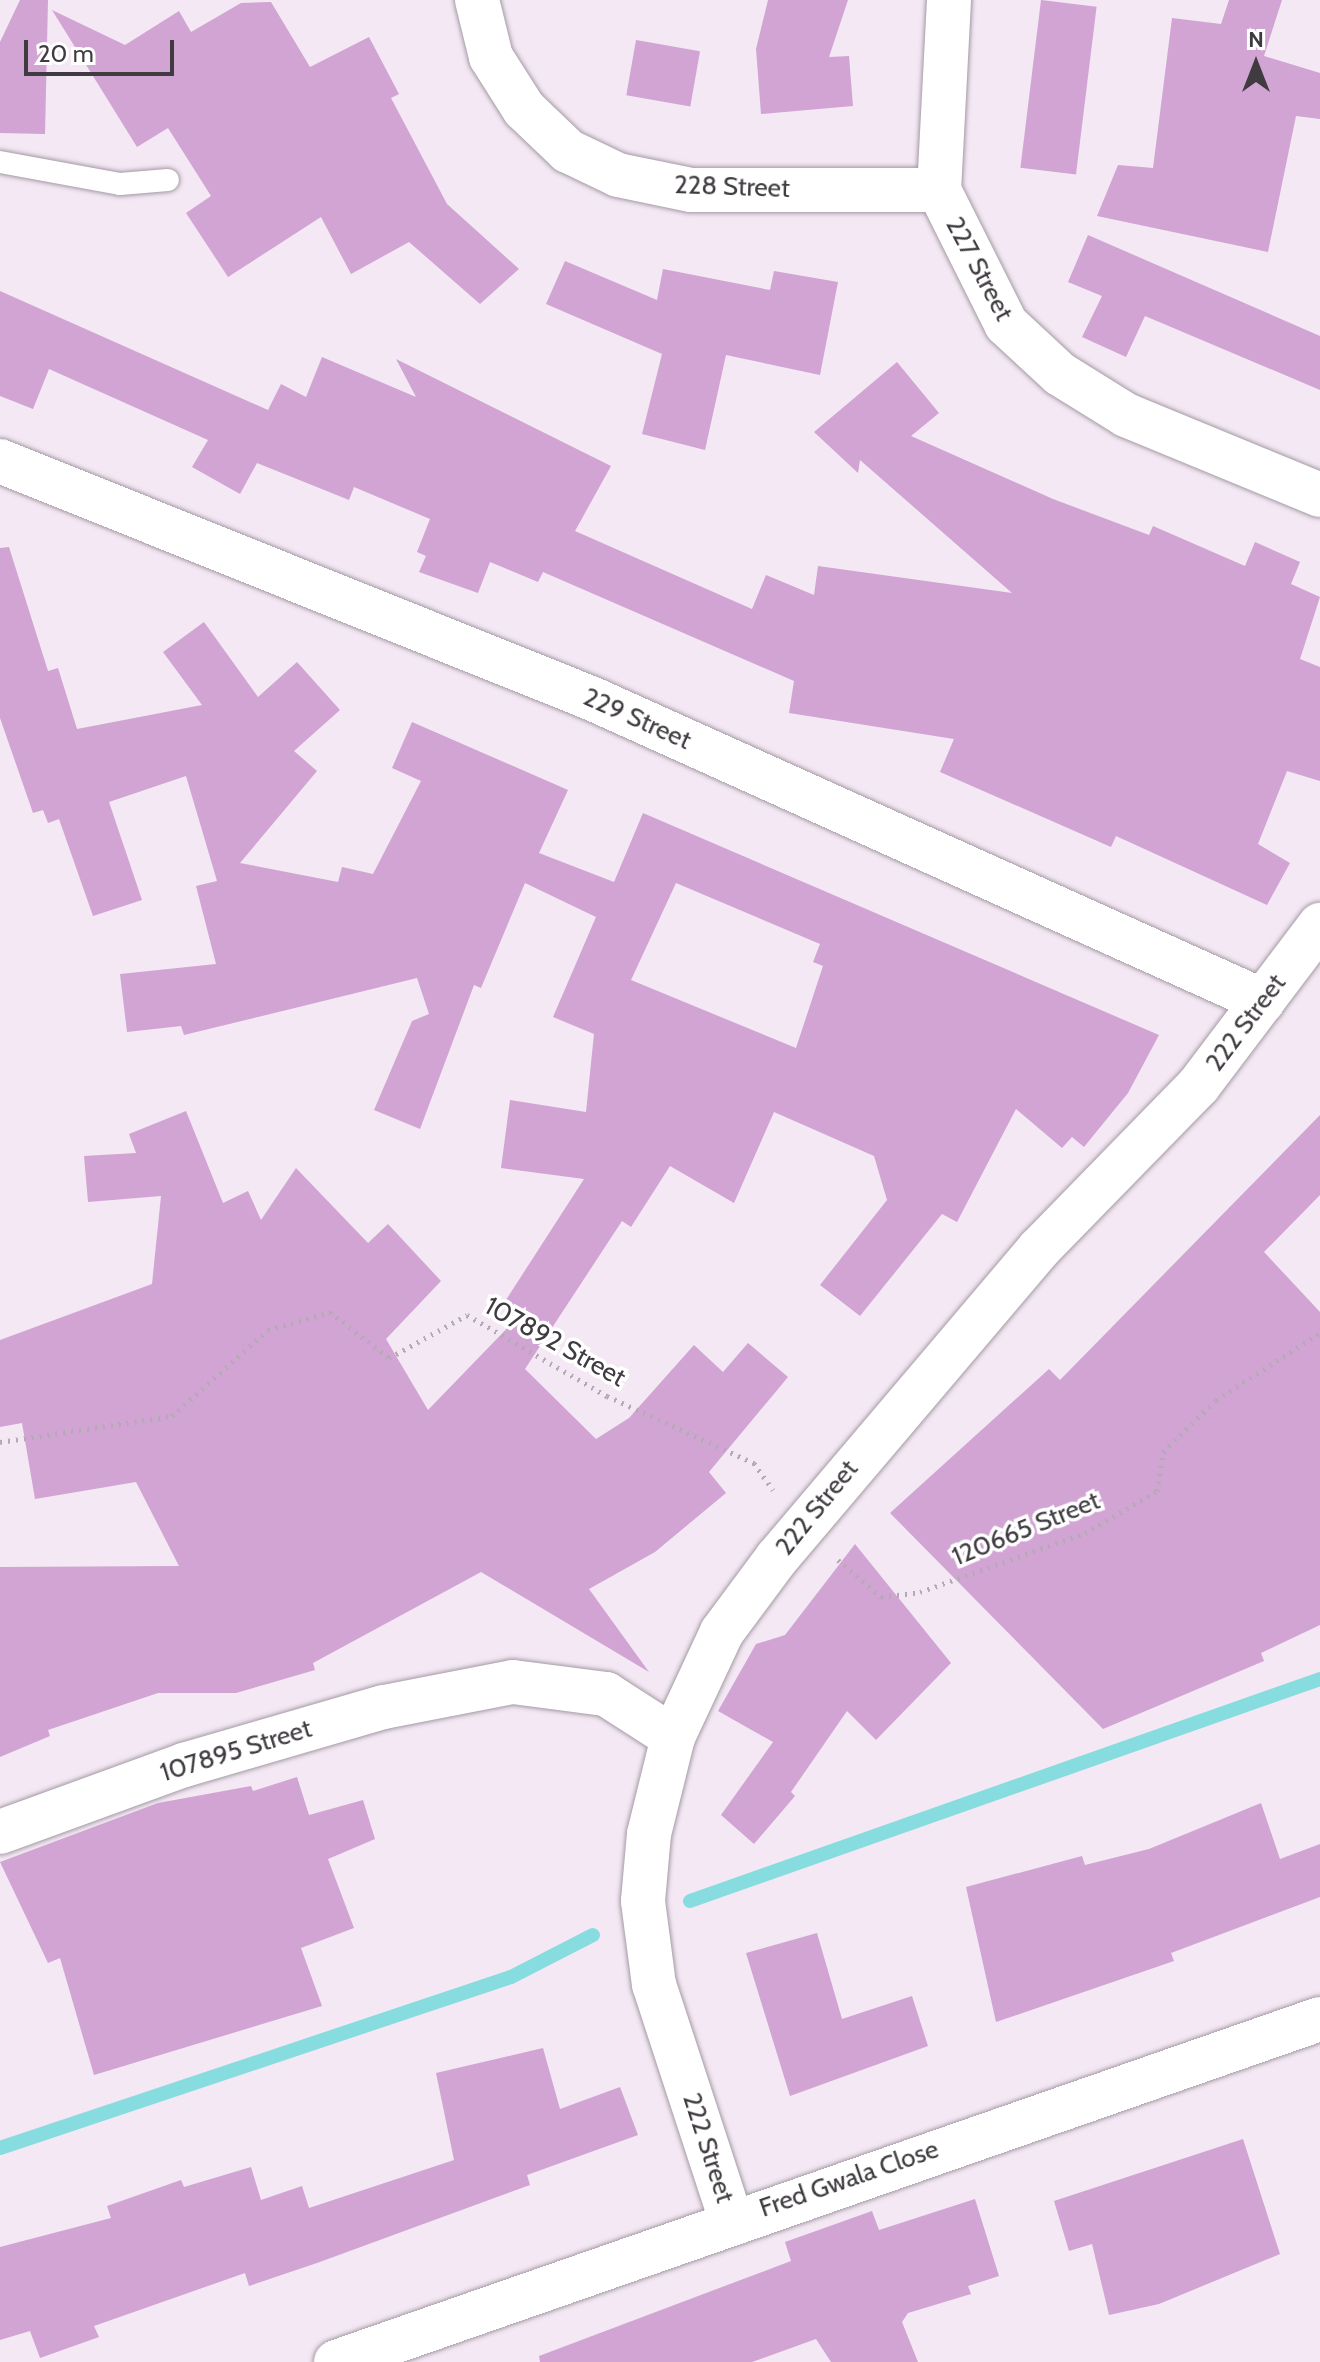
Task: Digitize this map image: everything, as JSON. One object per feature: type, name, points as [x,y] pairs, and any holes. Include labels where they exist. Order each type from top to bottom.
[{"type":"street","name":"228 Street","points":[[477,0],[491,57],[524,109],[568,151],[618,175],[691,190],[939,190]]},
{"type":"street","name":"227 Street","points":[[949,0],[939,190],[1006,324],[1060,374],[1126,415],[1320,495]]},
{"type":"street","name":"229 Street","points":[[0,461],[593,699],[1263,1001]]},
{"type":"street","name":"222 Street","points":[[731,2220],[654,1985],[643,1901],[649,1834],[673,1737],[722,1632],[788,1544],[1039,1249],[1199,1085],[1320,925]]},
{"type":"street","name":"107895 Street","points":[[0,1832],[184,1765],[476,1689],[556,1682],[606,1694],[673,1737]]},
{"type":"street","name":"Fred Gwala Close","points":[[336,2362],[731,2220],[1318,2027]]},
{"type":"lane","points":[[0,162],[120,184],[168,180]]},
{"type":"path","name":"107892 Street","points":[[0,1442],[172,1416],[268,1330],[330,1312],[389,1358],[467,1315],[607,1396],[754,1463],[788,1544]]},
{"type":"path","name":"120665 Street","points":[[788,1544],[842,1560],[881,1597],[920,1592],[1085,1533],[1157,1491],[1163,1452],[1216,1400],[1320,1333]]},
{"type":"building","points":[[20,0],[48,0],[45,134],[0,133],[0,42]]},
{"type":"building","points":[[768,0],[848,0],[829,57],[849,56],[853,106],[761,114],[756,49]]},
{"type":"building","points":[[1041,0],[1097,7],[1076,175],[1020,168]]},
{"type":"building","points":[[1229,0],[1282,0],[1264,56],[1320,73],[1320,119],[1296,116],[1268,252],[1097,216],[1118,165],[1153,168],[1172,18],[1221,24]]},
{"type":"building","points":[[271,2],[310,67],[369,37],[399,94],[391,98],[447,204],[519,269],[480,304],[409,242],[351,274],[321,217],[228,277],[186,213],[211,196],[168,128],[137,147],[52,10],[125,45],[179,11],[191,32],[241,3]]},
{"type":"building","points":[[636,40],[700,51],[690,106],[626,95]]},
{"type":"building","points":[[1088,235],[1320,336],[1320,390],[1145,316],[1126,357],[1082,337],[1102,296],[1068,282]]},
{"type":"building","points":[[565,261],[657,300],[663,269],[770,290],[774,271],[838,282],[820,375],[726,355],[705,450],[642,434],[662,354],[546,304]]},
{"type":"building","points":[[0,291],[268,410],[281,384],[306,397],[322,357],[416,397],[396,359],[611,466],[575,531],[752,609],[766,575],[814,595],[818,566],[1012,593],[860,460],[858,473],[814,432],[897,362],[939,413],[911,436],[1053,499],[1149,535],[1153,526],[1245,566],[1255,542],[1300,562],[1291,584],[1320,597],[1300,659],[1320,667],[1320,781],[1287,771],[1258,844],[1290,863],[1267,905],[1116,836],[1111,847],[940,772],[954,739],[789,713],[794,681],[543,572],[538,582],[490,562],[478,593],[419,572],[426,556],[417,552],[430,519],[354,487],[349,500],[257,463],[240,494],[192,467],[208,440],[49,369],[33,409],[0,396]]},
{"type":"building","points":[[9,547],[48,671],[58,668],[77,729],[202,705],[163,652],[204,622],[258,697],[297,662],[340,710],[294,751],[317,771],[240,863],[338,882],[342,867],[373,874],[421,781],[392,768],[412,722],[568,790],[539,853],[614,882],[643,813],[1159,1035],[1128,1093],[1084,1147],[1072,1137],[1062,1148],[1016,1109],[957,1222],[942,1214],[860,1316],[820,1285],[887,1200],[874,1156],[774,1112],[734,1203],[670,1166],[631,1227],[622,1221],[525,1369],[596,1439],[629,1418],[694,1345],[723,1372],[748,1343],[788,1377],[709,1472],[726,1493],[655,1552],[589,1589],[649,1672],[481,1572],[313,1663],[315,1670],[236,1693],[158,1693],[48,1730],[50,1736],[0,1757],[0,1567],[179,1566],[136,1482],[35,1499],[22,1423],[0,1427],[0,1340],[152,1284],[161,1196],[88,1202],[84,1156],[136,1153],[129,1134],[186,1111],[223,1203],[248,1191],[261,1220],[296,1168],[368,1243],[388,1224],[441,1281],[386,1339],[428,1410],[521,1314],[504,1303],[584,1179],[501,1168],[510,1100],[586,1112],[594,1034],[553,1017],[596,917],[525,883],[481,988],[474,985],[420,1129],[374,1110],[412,1021],[429,1014],[417,978],[184,1035],[181,1026],[127,1032],[120,974],[216,964],[196,886],[217,881],[186,776],[109,802],[142,900],[93,916],[59,819],[48,823],[43,810],[33,813],[0,718],[0,548]],"holes":[[[676,883],[820,944],[813,962],[823,966],[796,1048],[631,980]]]},
{"type":"building","points":[[1320,1115],[1320,1195],[1264,1252],[1320,1312],[1320,1625],[1261,1653],[1264,1661],[1103,1729],[890,1513],[1049,1369],[1060,1380]]},
{"type":"building","points":[[855,1544],[951,1663],[876,1740],[847,1711],[791,1792],[795,1796],[754,1844],[721,1815],[773,1742],[718,1711],[756,1644],[785,1635]]},
{"type":"building","points":[[297,1777],[309,1815],[363,1800],[375,1839],[328,1859],[354,1928],[301,1948],[322,2006],[94,2075],[60,1958],[48,1963],[0,1862],[158,1803],[251,1786],[253,1791]]},
{"type":"building","points":[[1261,1803],[1280,1859],[1320,1844],[1320,1897],[1171,1953],[1174,1961],[996,2022],[966,1887],[1082,1856],[1085,1865],[1149,1849]]},
{"type":"building","points":[[817,1933],[842,2019],[912,1996],[928,2046],[790,2096],[746,1953]]},
{"type":"building","points":[[543,2048],[560,2109],[620,2087],[638,2135],[527,2175],[530,2185],[317,2263],[249,2286],[245,2273],[94,2326],[99,2337],[40,2358],[30,2331],[0,2340],[0,2247],[111,2218],[107,2206],[181,2180],[184,2187],[251,2167],[261,2200],[302,2186],[309,2208],[454,2160],[436,2073]]},
{"type":"building","points":[[1243,2139],[1280,2254],[1159,2304],[1109,2315],[1092,2244],[1069,2251],[1054,2201]]},
{"type":"building","points":[[975,2199],[999,2276],[968,2286],[971,2294],[908,2313],[902,2322],[918,2362],[831,2362],[816,2339],[752,2362],[540,2362],[539,2356],[791,2261],[785,2242],[872,2211],[879,2230]]},
{"type":"waterway","points":[[690,1901],[1320,1679]]},
{"type":"waterway","points":[[0,2148],[511,1977],[593,1935]]}]
